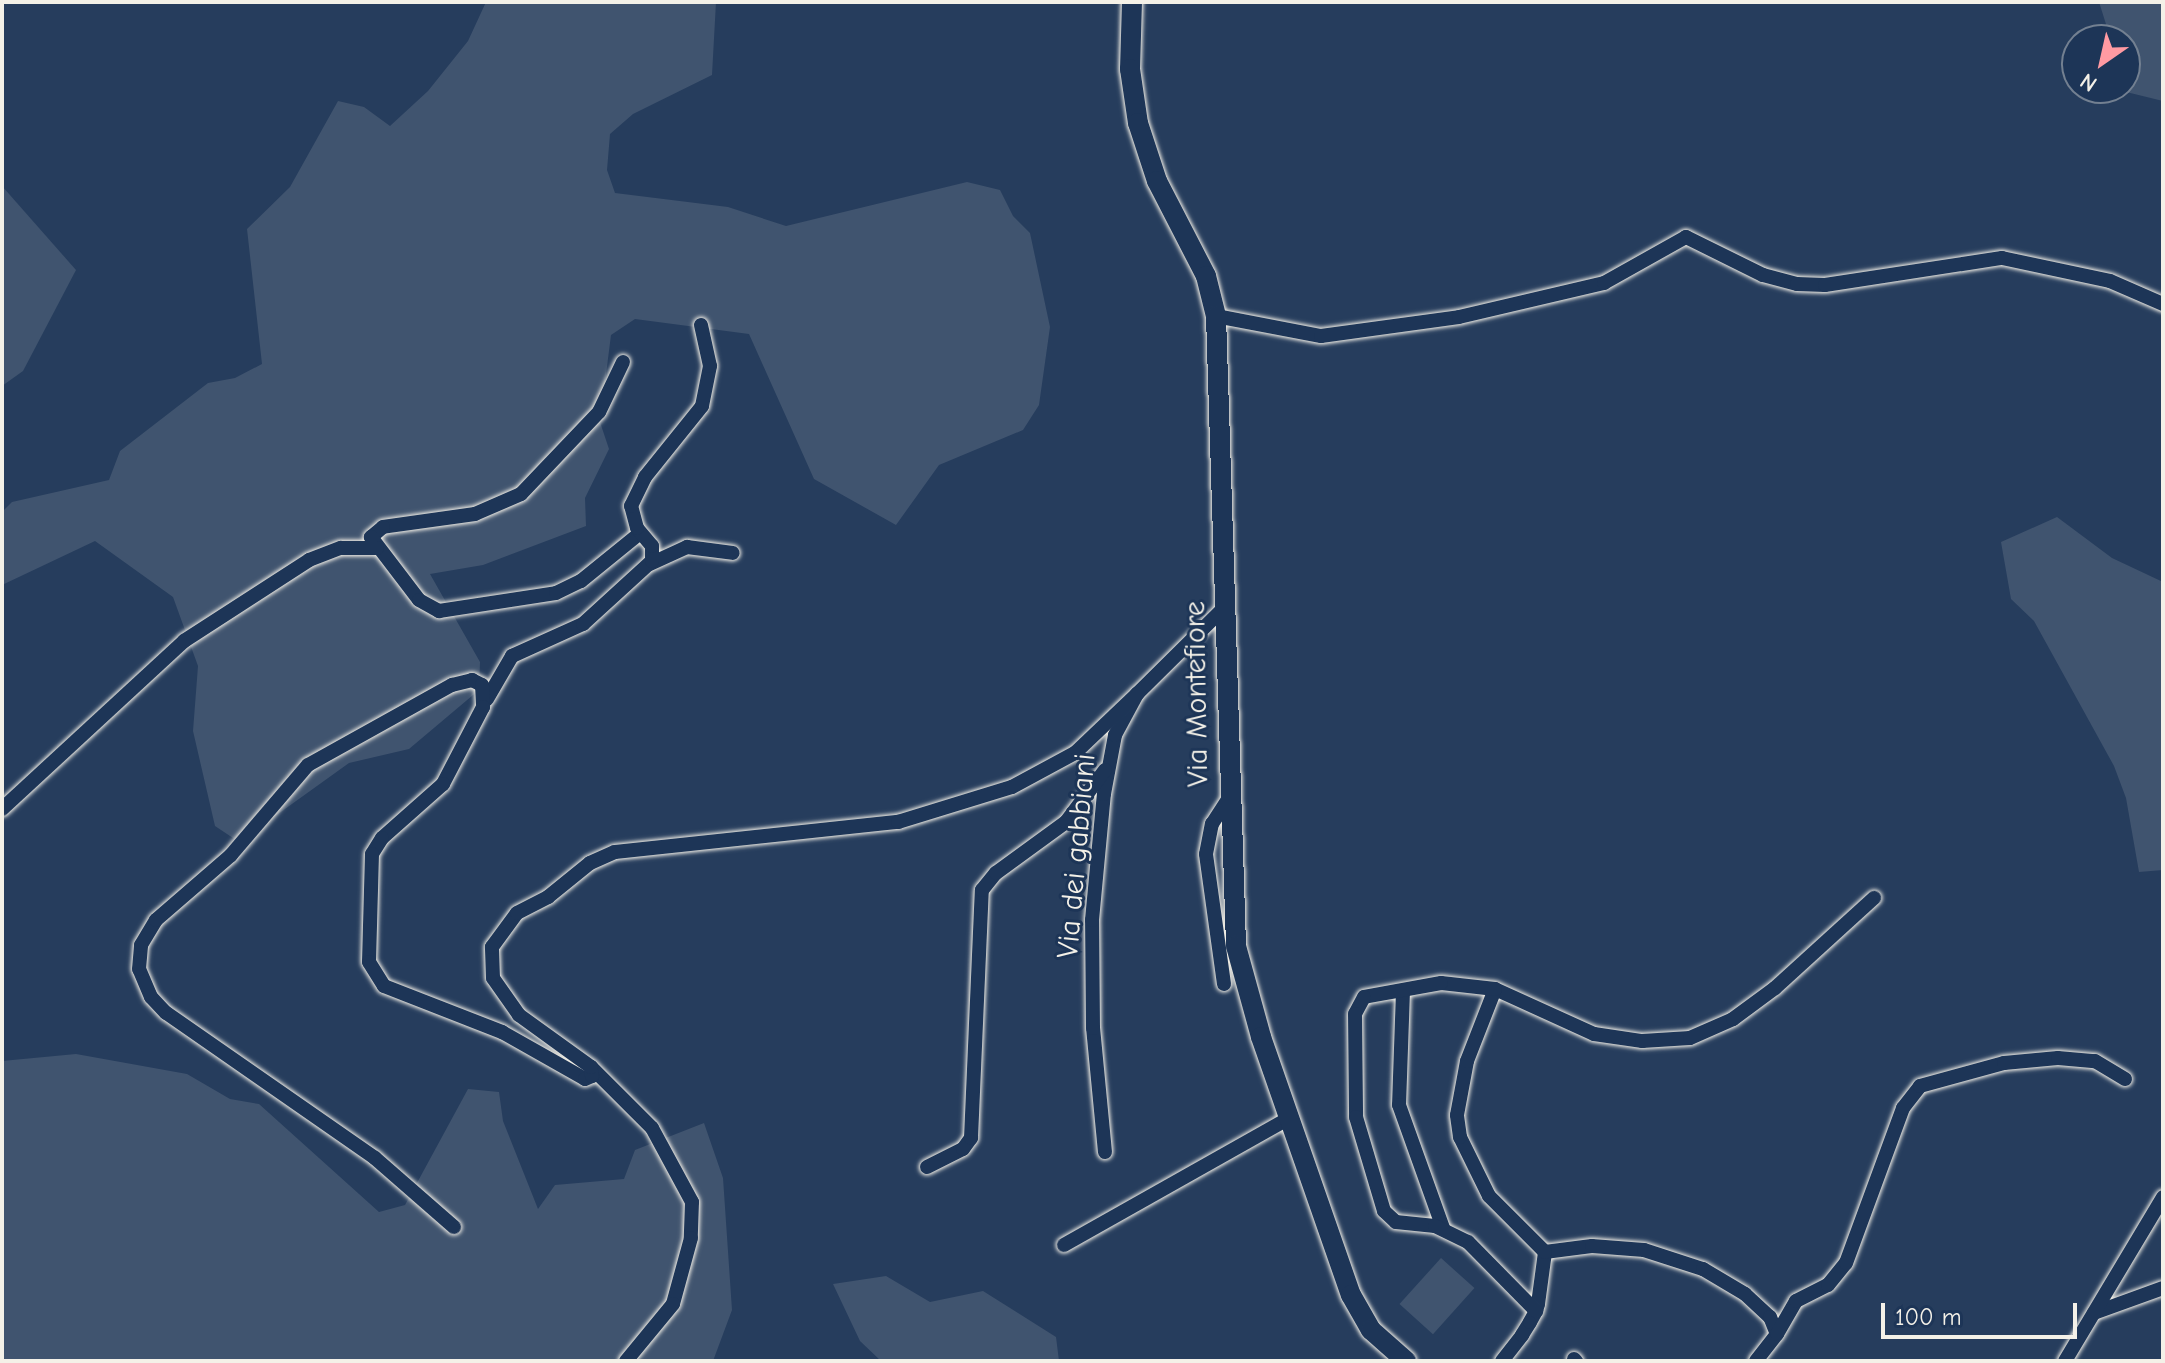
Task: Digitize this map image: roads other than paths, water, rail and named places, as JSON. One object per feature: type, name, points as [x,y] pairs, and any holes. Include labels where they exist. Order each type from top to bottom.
[{"type":"main road","name":"Via Montefiore","points":[[1132,2],[1131,78],[1138,123],[1161,190],[1206,276],[1216,316],[1234,936],[1289,1118],[1356,1307],[1380,1340],[1406,1361]]},
{"type":"street","points":[[1216,316],[1309,336],[1420,324],[1585,289],[1686,237],[1763,275],[1797,284],[1825,285],[2002,258],[2110,281],[2163,304]]},
{"type":"street","points":[[650,564],[653,551],[640,533],[631,506],[638,487],[697,414],[708,387],[709,355],[701,325]]},
{"type":"street","points":[[623,362],[599,412],[521,494],[461,518],[377,528],[371,537],[419,600],[439,611],[556,593],[581,581],[640,533]]},
{"type":"street","points":[[591,1067],[588,1078],[577,1077],[502,1032],[384,986],[370,966],[372,854],[410,811],[435,795],[512,656],[590,620],[650,564],[687,547],[733,553]]},
{"type":"street","points":[[2,809],[184,641],[309,560],[341,548],[377,548]]},
{"type":"street","name":"Via dei gabbiani","points":[[1105,1152],[1093,1028],[1092,928],[1109,763],[1119,721],[1137,694],[1225,607]]},
{"type":"street","points":[[454,1227],[375,1158],[166,1013],[151,997],[138,960],[156,920],[231,855],[319,757],[460,682],[474,680],[484,687],[480,714]]},
{"type":"street","points":[[626,1361],[676,1297],[691,1238],[692,1202],[652,1128],[591,1067],[524,1020],[499,990],[490,953],[517,913],[615,852],[898,822],[1012,787],[1075,753],[1137,694]]},
{"type":"street","points":[[927,1167],[963,1149],[971,1138],[977,912],[982,890],[992,877],[1066,822],[1109,763]]},
{"type":"street","points":[[1224,984],[1206,854],[1212,824],[1229,798]]},
{"type":"street","points":[[1536,1311],[1485,1255],[1443,1228],[1389,1217],[1359,1141],[1357,1006],[1366,996],[1446,983],[1495,989],[1594,1034],[1642,1041],[1690,1038],[1733,1019],[1775,988],[1874,898]]},
{"type":"street","points":[[1495,989],[1464,1073],[1457,1115],[1460,1137],[1489,1196],[1545,1252],[1612,1247],[1684,1261],[1753,1299],[1767,1313],[1777,1334]]},
{"type":"street","points":[[1403,991],[1399,1105],[1443,1228]]},
{"type":"street","points":[[1756,1361],[1777,1334],[1796,1301],[1828,1285],[1846,1263],[1903,1108],[1920,1086],[2004,1063],[2058,1058],[2095,1061],[2125,1079]]},
{"type":"street","points":[[1064,1245],[1289,1118]]},
{"type":"street","points":[[2065,1361],[2163,1197]]},
{"type":"street","points":[[1502,1361],[1536,1311],[1545,1252]]},
{"type":"street","points":[[2094,1313],[2163,1288]]}]
